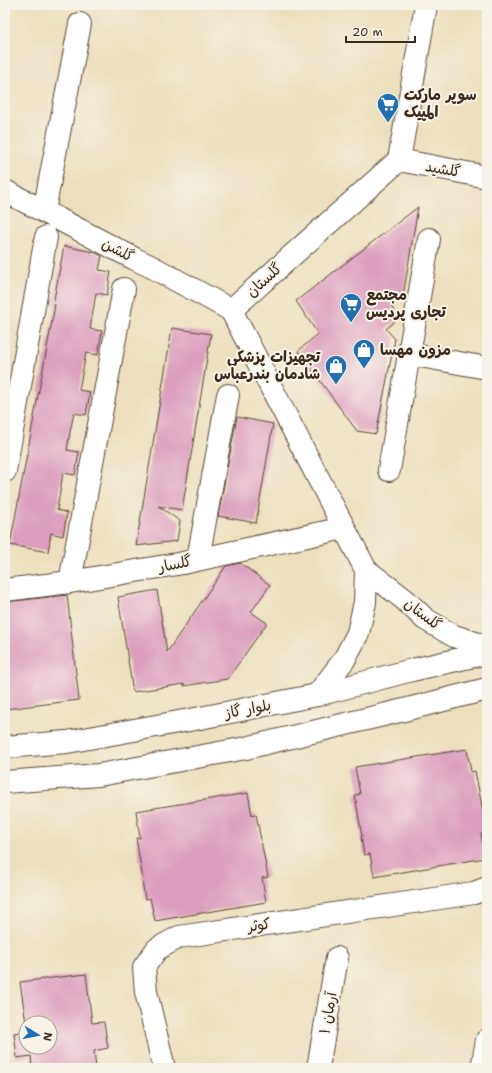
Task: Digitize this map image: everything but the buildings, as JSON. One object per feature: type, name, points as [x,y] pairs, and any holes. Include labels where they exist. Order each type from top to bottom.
[{"type":"street","points":[[399,160],[426,5]]},
{"type":"street","points":[[44,211],[80,24]]},
{"type":"street","name":"گلشید","points":[[399,160],[487,177]]},
{"type":"street","name":"گلستان","points":[[399,160],[231,310],[366,570],[404,599],[426,619],[454,636],[487,647]]},
{"type":"street","name":"گلشن","points":[[5,191],[152,267],[231,310]]},
{"type":"street","points":[[5,471],[46,237]]},
{"type":"street","points":[[389,470],[429,239]]},
{"type":"street","points":[[70,582],[124,289]]},
{"type":"street","points":[[409,354],[487,368]]},
{"type":"street","points":[[198,559],[228,395]]},
{"type":"street","name":"گلسار","points":[[5,590],[70,582],[198,559],[344,528]]},
{"type":"street","name":"گلستان","points":[[317,695],[344,660],[358,633],[365,602],[366,570]]},
{"type":"street","name":"بلوار گاز","points":[[5,747],[68,742],[195,719],[317,695],[412,670],[487,653]]},
{"type":"street","points":[[5,782],[99,775],[246,748],[487,689]]},
{"type":"street","name":"کوثر","points":[[164,1068],[146,992],[144,967],[157,949],[179,937],[474,893],[487,888]]},
{"type":"street","name":"آرمان ۱","points":[[318,1068],[337,958]]},
{"type":"street","points":[[482,1068],[487,1040]]},
{"type":"place","name":"سوپر مارکت المپیک","points":[[388,124]]},
{"type":"place","name":"مجتمع تجاری پردیس","points":[[351,324]]},
{"type":"place","name":"مزون مهسا","points":[[364,370]]},
{"type":"place","name":"تجهیزات پزشکی شادمان بندرعباس","points":[[336,386]]}]
